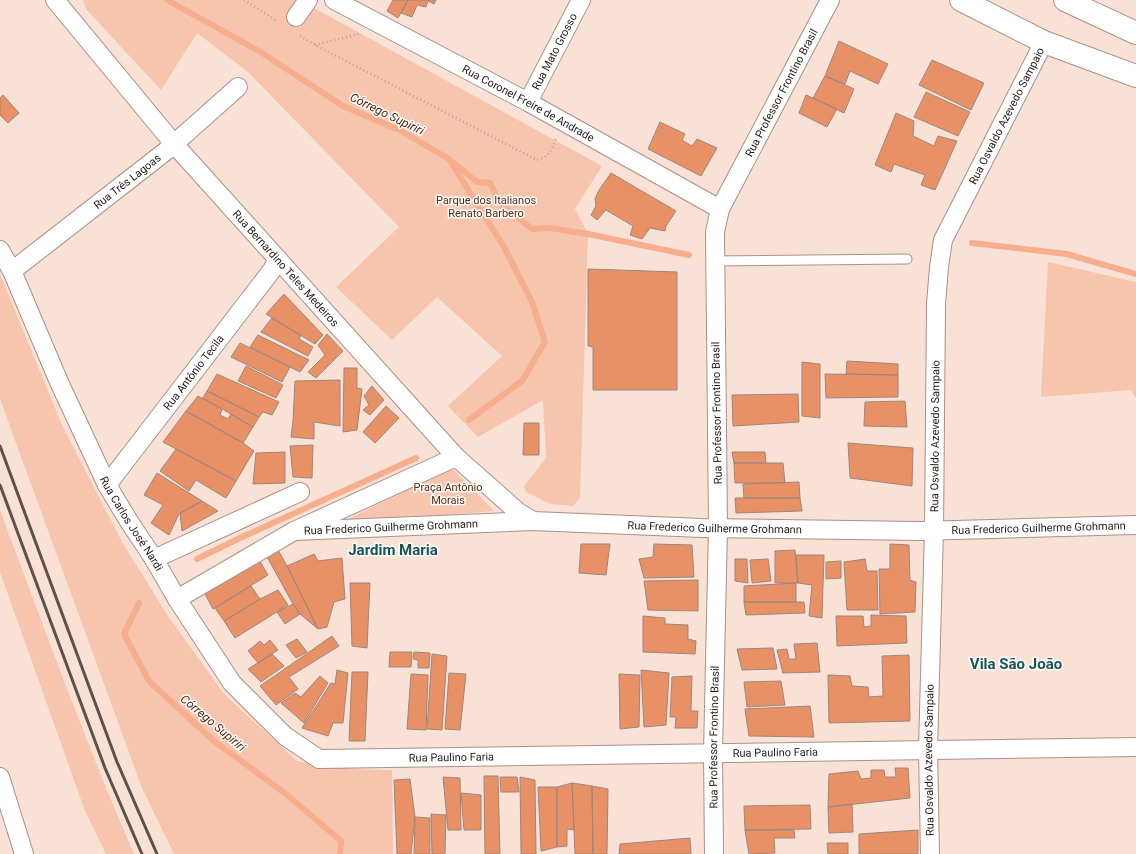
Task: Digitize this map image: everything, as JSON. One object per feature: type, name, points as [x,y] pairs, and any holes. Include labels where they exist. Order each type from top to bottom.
[{"type":"main road","points":[[961,0],[1044,42],[1136,76]]},
{"type":"main road","points":[[1065,0],[1136,33]]},
{"type":"street","name":"Rua Bernardino Teles Medeiros","points":[[56,0],[174,144],[456,457],[518,512],[534,521]]},
{"type":"street","points":[[291,24],[308,0]]},
{"type":"street","name":"Rua Coronel Freire de Andrade","points":[[334,0],[528,102],[720,209]]},
{"type":"street","name":"Rua Mato Grosso","points":[[528,102],[581,0]]},
{"type":"street","name":"Rua Professor Frontino Brasil","points":[[714,854],[713,752],[718,527],[714,261],[715,232],[720,209],[830,0]]},
{"type":"street","name":"Rua Osvaldo Azevedo Sampaio","points":[[930,854],[928,749],[934,530],[936,304],[939,267],[943,240],[1044,42]]},
{"type":"street","name":"Rua Três Lagoas","points":[[12,271],[174,144],[238,87]]},
{"type":"street","name":"Rua Carlos José Nardi","points":[[0,250],[12,271],[107,485],[154,559],[177,599],[232,683],[285,736],[318,759]]},
{"type":"street","name":"Rua Antônio Tecila","points":[[107,485],[258,288],[278,259]]},
{"type":"street","name":"Rua Frederico Guilherme Grohmann","points":[[177,599],[294,531],[456,457]]},
{"type":"street","points":[[154,559],[300,492]]},
{"type":"street","name":"Rua Frederico Guilherme Grohmann","points":[[294,531],[534,521],[718,527],[934,530],[1136,525]]},
{"type":"street","name":"Rua Paulino Faria","points":[[318,759],[713,752],[1136,747]]},
{"type":"street","points":[[0,777],[24,854]]},
{"type":"lane","points":[[714,261],[907,258]]},
{"type":"path","points":[[244,0],[291,24],[315,46],[537,160],[545,158],[552,150],[557,135]]},
{"type":"green space","name":"Parque dos Italianos Renato Barbero","points":[[83,0],[310,0],[314,8],[602,166],[575,209],[588,234],[580,498],[573,506],[550,504],[526,492],[524,486],[546,458],[543,400],[478,437],[448,406],[502,356],[437,297],[392,340],[336,287],[399,227],[248,72],[197,33],[161,90],[86,9]]},
{"type":"green space","points":[[1048,262],[1136,282],[1136,398],[1131,390],[1041,397]]},
{"type":"green space","points":[[0,274],[62,425],[122,542],[168,616],[224,694],[297,761],[353,769],[392,770],[393,854],[174,854],[142,788],[0,399]]},
{"type":"green space","name":"Praça Antônio Morais","points":[[452,468],[494,511],[340,523]]},
{"type":"green space","points":[[0,510],[81,726],[134,854],[106,854],[85,811],[0,572]]},
{"type":"building","points":[[393,0],[408,0],[398,18],[387,11]]},
{"type":"building","points":[[408,0],[436,0],[434,4],[428,1],[426,7],[417,5],[412,17],[401,13]]},
{"type":"building","points":[[839,41],[888,64],[878,84],[850,71],[845,84],[825,76]]},
{"type":"building","points":[[932,60],[984,83],[971,110],[919,85]]},
{"type":"building","points":[[825,76],[854,89],[844,113],[813,98]]},
{"type":"building","points":[[926,92],[970,112],[958,136],[914,117]]},
{"type":"building","points":[[3,95],[19,113],[8,123],[0,115],[0,98]]},
{"type":"building","points":[[806,95],[837,109],[827,127],[799,113]]},
{"type":"building","points":[[896,113],[914,121],[913,136],[934,146],[938,136],[957,141],[935,190],[921,185],[925,175],[894,164],[891,172],[875,165]]},
{"type":"building","points":[[660,122],[685,134],[682,140],[692,146],[697,139],[717,148],[701,176],[648,149]]},
{"type":"building","points":[[611,173],[676,211],[666,226],[665,231],[650,228],[642,239],[630,235],[633,226],[606,210],[597,220],[591,215],[596,206],[595,199],[599,190]]},
{"type":"building","points":[[588,269],[677,272],[677,390],[593,390],[593,347],[588,346]]},
{"type":"building","points":[[284,294],[323,335],[315,344],[266,314]]},
{"type":"building","points":[[272,318],[301,336],[299,339],[313,347],[308,356],[261,332]]},
{"type":"building","points":[[327,334],[343,351],[316,378],[308,372],[325,355],[318,345]]},
{"type":"building","points":[[258,335],[309,360],[300,372],[250,347]]},
{"type":"building","points":[[240,343],[290,367],[282,382],[231,357]]},
{"type":"building","points":[[847,361],[898,364],[898,375],[846,374]]},
{"type":"building","points":[[802,362],[820,364],[820,418],[802,416]]},
{"type":"building","points":[[246,366],[283,385],[276,398],[238,381]]},
{"type":"building","points":[[344,368],[357,368],[357,388],[362,389],[357,430],[343,432]]},
{"type":"building","points":[[217,374],[279,402],[272,415],[263,412],[259,417],[207,391]]},
{"type":"building","points":[[825,374],[898,375],[898,397],[826,398]]},
{"type":"building","points":[[340,380],[340,426],[314,422],[314,439],[291,437],[295,381]]},
{"type":"building","points":[[372,386],[384,400],[370,415],[363,410],[369,405],[364,396]]},
{"type":"building","points":[[207,391],[259,417],[253,427],[203,398]]},
{"type":"building","points":[[798,394],[799,422],[733,426],[732,395]]},
{"type":"building","points":[[198,396],[222,409],[220,415],[228,419],[231,414],[253,427],[243,443],[186,411]]},
{"type":"building","points":[[905,401],[907,427],[864,426],[865,402]]},
{"type":"building","points":[[386,406],[399,418],[375,443],[363,432]]},
{"type":"building","points":[[186,411],[243,443],[254,451],[236,481],[163,442]]},
{"type":"building","points":[[524,423],[539,423],[539,455],[523,455]]},
{"type":"building","points":[[848,443],[913,448],[912,486],[850,478]]},
{"type":"building","points":[[313,445],[312,478],[293,477],[290,446]]},
{"type":"building","points":[[176,449],[236,481],[226,498],[196,480],[189,491],[160,471]]},
{"type":"building","points":[[285,452],[285,483],[253,484],[256,453]]},
{"type":"building","points":[[732,452],[765,452],[766,463],[734,463]]},
{"type":"building","points":[[734,463],[783,463],[785,483],[735,483]]},
{"type":"building","points":[[157,473],[202,501],[179,514],[169,535],[151,523],[163,505],[144,495]]},
{"type":"building","points":[[799,482],[800,498],[744,498],[743,484]]},
{"type":"building","points":[[735,498],[800,498],[802,511],[736,513]]},
{"type":"building","points":[[202,501],[218,511],[182,531],[180,513]]},
{"type":"building","points":[[581,544],[610,544],[606,575],[579,573]]},
{"type":"building","points":[[654,544],[692,545],[694,577],[644,578],[639,559],[653,557]]},
{"type":"building","points":[[890,544],[909,545],[910,580],[916,582],[915,612],[880,614],[879,569],[890,569]]},
{"type":"building","points":[[278,550],[318,629],[300,614],[266,555]]},
{"type":"building","points":[[795,550],[798,583],[775,583],[775,551]]},
{"type":"building","points":[[314,554],[318,561],[342,558],[345,599],[334,602],[327,627],[318,629],[287,566]]},
{"type":"building","points":[[796,555],[824,555],[822,618],[809,616],[812,585],[798,583]]},
{"type":"building","points":[[258,558],[268,575],[213,609],[204,592]]},
{"type":"building","points":[[735,559],[747,559],[748,583],[735,581]]},
{"type":"building","points":[[768,559],[771,581],[752,583],[750,560]]},
{"type":"building","points":[[865,559],[867,571],[877,571],[878,610],[847,610],[844,562]]},
{"type":"building","points":[[841,561],[841,578],[826,579],[826,562]]},
{"type":"building","points":[[698,580],[698,611],[648,610],[644,581]]},
{"type":"building","points":[[350,583],[370,583],[367,648],[352,646]]},
{"type":"building","points":[[796,583],[796,602],[744,602],[744,586]]},
{"type":"building","points":[[251,586],[260,599],[224,621],[215,608]]},
{"type":"building","points":[[278,590],[288,605],[235,638],[224,621]]},
{"type":"building","points":[[744,602],[804,602],[805,613],[746,615]]},
{"type":"building","points":[[293,604],[300,614],[285,624],[277,612]]},
{"type":"building","points":[[871,615],[906,616],[907,643],[837,646],[836,616],[863,616],[864,627],[871,626]]},
{"type":"building","points":[[643,616],[665,618],[665,624],[688,625],[688,639],[696,641],[695,654],[643,652]]},
{"type":"building","points":[[332,636],[339,646],[289,677],[298,689],[276,705],[260,686]]},
{"type":"building","points":[[297,639],[307,652],[296,658],[286,645]]},
{"type":"building","points":[[270,640],[278,650],[258,663],[248,651],[260,641],[264,645]]},
{"type":"building","points":[[817,643],[820,672],[783,673],[777,650],[787,649],[789,659],[796,659],[794,644]]},
{"type":"building","points":[[773,648],[777,669],[742,670],[737,649]]},
{"type":"building","points":[[390,652],[412,652],[411,667],[389,667]]},
{"type":"building","points":[[414,652],[430,653],[429,668],[418,668],[418,660],[413,659]]},
{"type":"building","points":[[272,654],[284,666],[261,682],[248,669]]},
{"type":"building","points":[[432,654],[447,656],[442,730],[427,729]]},
{"type":"building","points":[[909,655],[910,721],[829,723],[828,675],[850,676],[852,686],[868,687],[869,697],[883,696],[882,656]]},
{"type":"building","points":[[337,670],[348,673],[343,723],[333,723],[328,736],[302,728],[331,683],[335,684]]},
{"type":"building","points":[[641,670],[669,673],[666,725],[644,727]]},
{"type":"building","points":[[352,672],[368,672],[365,741],[349,741]]},
{"type":"building","points":[[449,673],[466,674],[460,730],[445,729]]},
{"type":"building","points":[[411,674],[428,675],[426,730],[407,729]]},
{"type":"building","points":[[619,674],[640,675],[639,727],[620,729]]},
{"type":"building","points":[[320,676],[328,683],[304,723],[281,703],[295,693],[301,697]]},
{"type":"building","points":[[692,676],[691,711],[698,711],[697,728],[675,728],[676,717],[670,717],[672,677]]},
{"type":"building","points":[[781,681],[785,705],[747,707],[744,682]]},
{"type":"building","points":[[810,706],[814,737],[749,736],[745,709]]},
{"type":"building","points":[[895,768],[908,768],[910,798],[828,807],[829,774],[858,771],[861,779],[871,778],[871,770],[884,770],[885,777],[896,777]]},
{"type":"building","points":[[484,776],[498,776],[500,854],[485,854]]},
{"type":"building","points":[[443,777],[460,778],[461,830],[448,830]]},
{"type":"building","points":[[500,777],[517,777],[519,792],[501,792]]},
{"type":"building","points":[[520,777],[535,780],[536,854],[521,854]]},
{"type":"building","points":[[410,779],[415,817],[411,854],[397,854],[394,780]]},
{"type":"building","points":[[572,783],[592,786],[593,854],[575,854]]},
{"type":"building","points":[[572,783],[574,830],[567,829],[567,846],[557,847],[557,787]]},
{"type":"building","points":[[592,786],[608,789],[607,854],[593,854]]},
{"type":"building","points":[[538,787],[557,787],[557,847],[541,851]]},
{"type":"building","points":[[461,793],[481,795],[481,830],[464,830]]},
{"type":"building","points":[[852,804],[853,832],[829,833],[828,807]]},
{"type":"building","points":[[810,805],[811,829],[745,830],[744,806]]},
{"type":"building","points":[[431,814],[446,815],[445,854],[432,854]]},
{"type":"building","points":[[415,817],[430,818],[430,854],[414,854]]},
{"type":"building","points":[[745,830],[794,830],[795,838],[774,838],[775,853],[749,854]]},
{"type":"building","points":[[918,830],[918,854],[859,854],[859,834]]},
{"type":"building","points":[[690,838],[691,854],[619,854],[620,844]]},
{"type":"building","points":[[827,843],[848,843],[848,854],[828,854]]},
{"type":"waterway","name":"Córrego Supiriri","points":[[167,0],[259,51],[343,106],[401,131],[449,159],[504,247],[532,302],[545,342],[522,381],[469,420]]},
{"type":"waterway","points":[[454,163],[477,182],[490,183],[500,203],[532,229],[550,228],[588,234],[689,255]]},
{"type":"waterway","points":[[972,243],[1067,254],[1136,274]]},
{"type":"waterway","name":"Córrego Supiriri","points":[[197,559],[416,458]]},
{"type":"waterway","name":"Córrego Supiriri","points":[[139,603],[124,634],[149,681],[214,741],[286,794],[341,841],[340,854]]},
{"type":"railway","points":[[0,446],[117,762],[157,854]]},
{"type":"railway","points":[[0,485],[105,768],[142,854]]},
{"type":"district","name":"Jardim Maria","points":[[393,550]]},
{"type":"district","name":"Vila São João","points":[[1016,664]]}]
